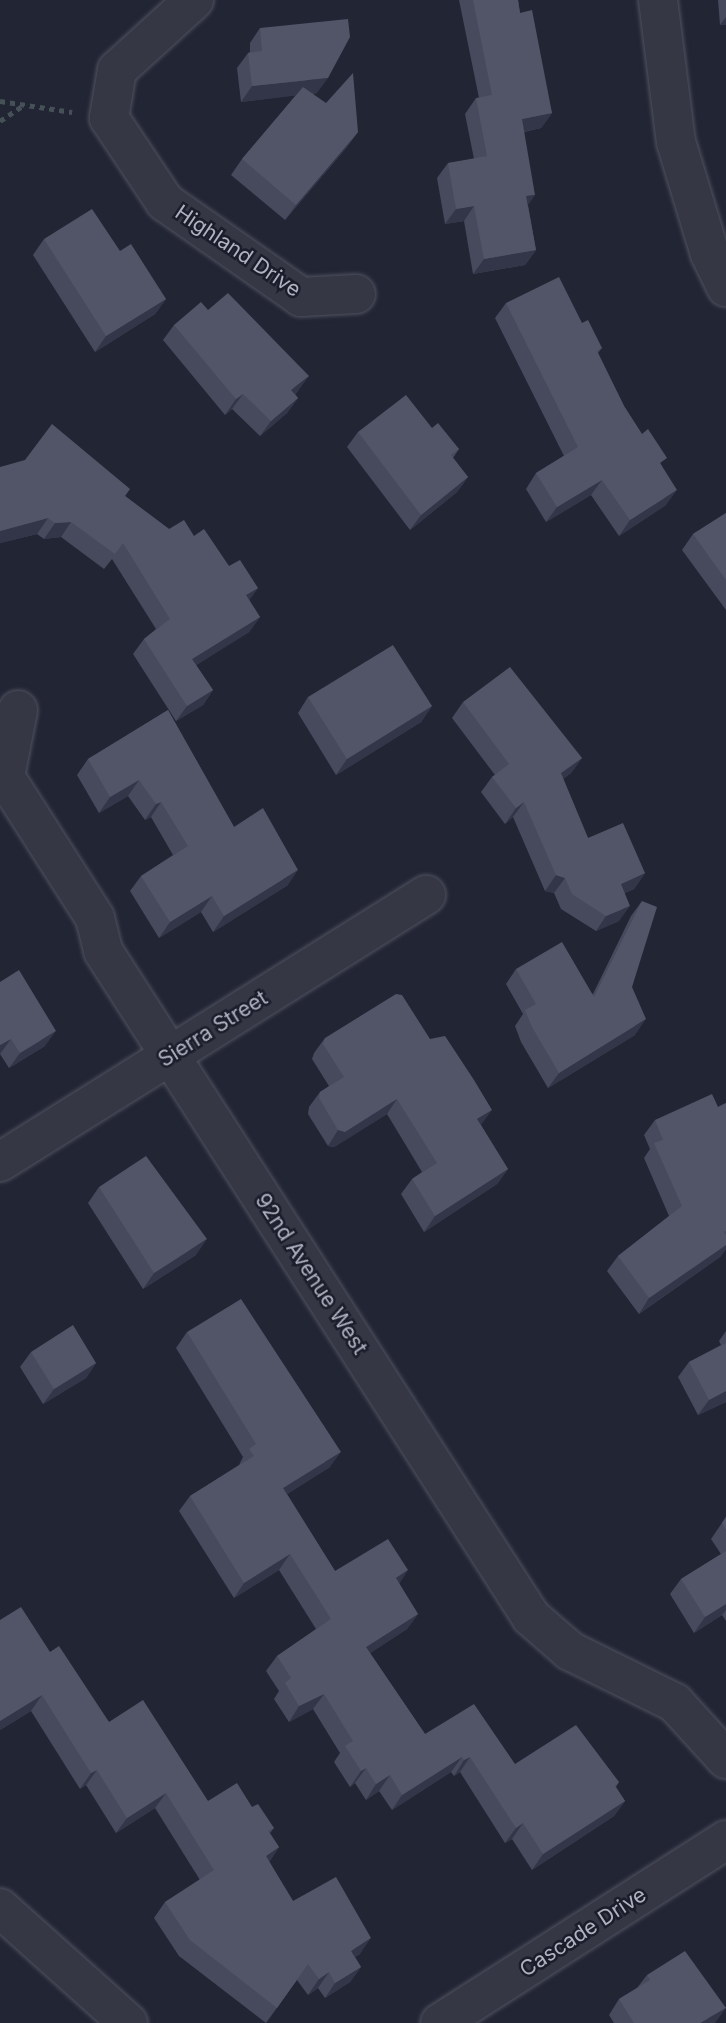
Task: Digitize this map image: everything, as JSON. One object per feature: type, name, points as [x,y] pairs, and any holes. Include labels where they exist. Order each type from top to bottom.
[{"type":"street","points":[[109,118],[117,70],[194,0]]},
{"type":"street","points":[[658,0],[676,142],[710,254],[726,287]]},
{"type":"street","name":"Highland Drive","points":[[109,118],[165,202],[301,297],[356,294]]},
{"type":"street","name":"92nd Avenue West","points":[[18,710],[5,777],[95,918],[103,951],[531,1617],[570,1650],[675,1703],[726,1759]]},
{"type":"street","name":"Sierra Street","points":[[0,1162],[426,895]]},
{"type":"street","name":"Cascade Drive","points":[[440,2023],[726,1840]]},
{"type":"street","points":[[0,1908],[128,2023]]},
{"type":"path","points":[[0,101],[109,118]]},
{"type":"path","points":[[0,121],[22,105]]},
{"type":"building","points":[[473,0],[518,0],[520,13],[532,10],[552,113],[522,119],[535,195],[526,196],[536,250],[484,259],[474,206],[456,209],[448,163],[487,156],[476,98],[492,95]]},
{"type":"building","points":[[348,19],[350,37],[328,78],[252,86],[248,53],[262,51],[260,28]]},
{"type":"building","points":[[353,73],[358,132],[296,205],[242,159],[303,87],[326,103]]},
{"type":"building","points":[[92,209],[120,251],[131,244],[166,299],[106,336],[44,239]]},
{"type":"building","points":[[559,277],[582,323],[588,320],[602,348],[597,351],[624,406],[642,434],[648,429],[667,458],[660,463],[677,490],[630,520],[602,480],[557,507],[536,473],[578,447],[506,303]]},
{"type":"building","points":[[228,293],[309,376],[291,390],[298,398],[271,421],[243,394],[236,399],[174,325],[201,302],[208,310]]},
{"type":"building","points":[[406,395],[432,428],[438,423],[459,449],[451,455],[468,477],[421,515],[358,432]]},
{"type":"building","points":[[52,424],[130,489],[125,496],[169,529],[184,520],[194,536],[204,529],[229,566],[240,560],[258,588],[246,595],[260,617],[192,659],[213,690],[187,706],[144,639],[170,619],[123,543],[115,554],[71,522],[55,523],[48,518],[0,531],[0,467],[25,460]]},
{"type":"building","points":[[726,513],[726,580],[693,534]]},
{"type":"building","points":[[393,645],[432,706],[347,759],[308,697]]},
{"type":"building","points":[[510,667],[582,758],[561,773],[588,838],[623,823],[645,873],[621,884],[630,906],[606,916],[572,894],[565,878],[556,875],[524,802],[516,808],[492,777],[509,764],[463,702]]},
{"type":"building","points":[[168,710],[234,827],[263,808],[298,870],[224,916],[212,896],[170,922],[141,876],[188,846],[161,802],[156,804],[139,780],[110,797],[88,759]]},
{"type":"building","points":[[642,901],[657,907],[632,987],[646,1019],[559,1073],[532,1027],[525,1010],[536,1004],[516,969],[562,942],[594,997]]},
{"type":"building","points":[[19,970],[56,1031],[20,1053],[11,1039],[0,1045],[0,982]]},
{"type":"building","points":[[396,994],[402,995],[430,1039],[445,1036],[474,1080],[492,1110],[477,1119],[508,1169],[435,1216],[412,1179],[437,1163],[397,1099],[345,1132],[338,1130],[319,1098],[320,1092],[344,1077],[323,1044],[325,1038]]},
{"type":"building","points":[[712,1094],[718,1107],[726,1103],[726,1245],[649,1298],[618,1256],[682,1206],[654,1143],[663,1140],[655,1120]]},
{"type":"building","points":[[146,1156],[207,1239],[154,1273],[99,1187]]},
{"type":"building","points":[[241,1299],[341,1452],[283,1488],[335,1571],[388,1539],[408,1570],[396,1578],[418,1614],[366,1647],[425,1734],[474,1704],[515,1764],[576,1725],[619,1782],[615,1786],[625,1801],[543,1854],[523,1823],[516,1828],[470,1757],[464,1760],[462,1757],[402,1795],[390,1775],[376,1784],[366,1768],[361,1771],[345,1746],[353,1741],[324,1694],[299,1706],[285,1683],[291,1678],[277,1656],[331,1619],[290,1554],[244,1583],[190,1496],[254,1456],[249,1449],[256,1444],[187,1332]]},
{"type":"building","points":[[73,1325],[96,1363],[54,1389],[31,1352]]},
{"type":"building","points":[[726,1343],[726,1391],[709,1400],[689,1362]]},
{"type":"building","points":[[726,1551],[726,1604],[705,1617],[681,1579]]},
{"type":"building","points":[[21,1607],[50,1652],[59,1646],[109,1722],[143,1700],[208,1801],[237,1783],[252,1807],[258,1804],[274,1828],[268,1831],[279,1847],[266,1856],[293,1901],[336,1877],[371,1938],[351,1951],[361,1967],[335,1983],[329,1972],[319,1979],[308,1964],[277,2008],[190,1940],[165,1902],[214,1870],[166,1793],[127,1818],[97,1770],[91,1773],[42,1695],[0,1721],[0,1620]]},
{"type":"building","points":[[685,1951],[726,2008],[700,2023],[634,2023],[619,1999],[650,1980],[647,1975]]}]
